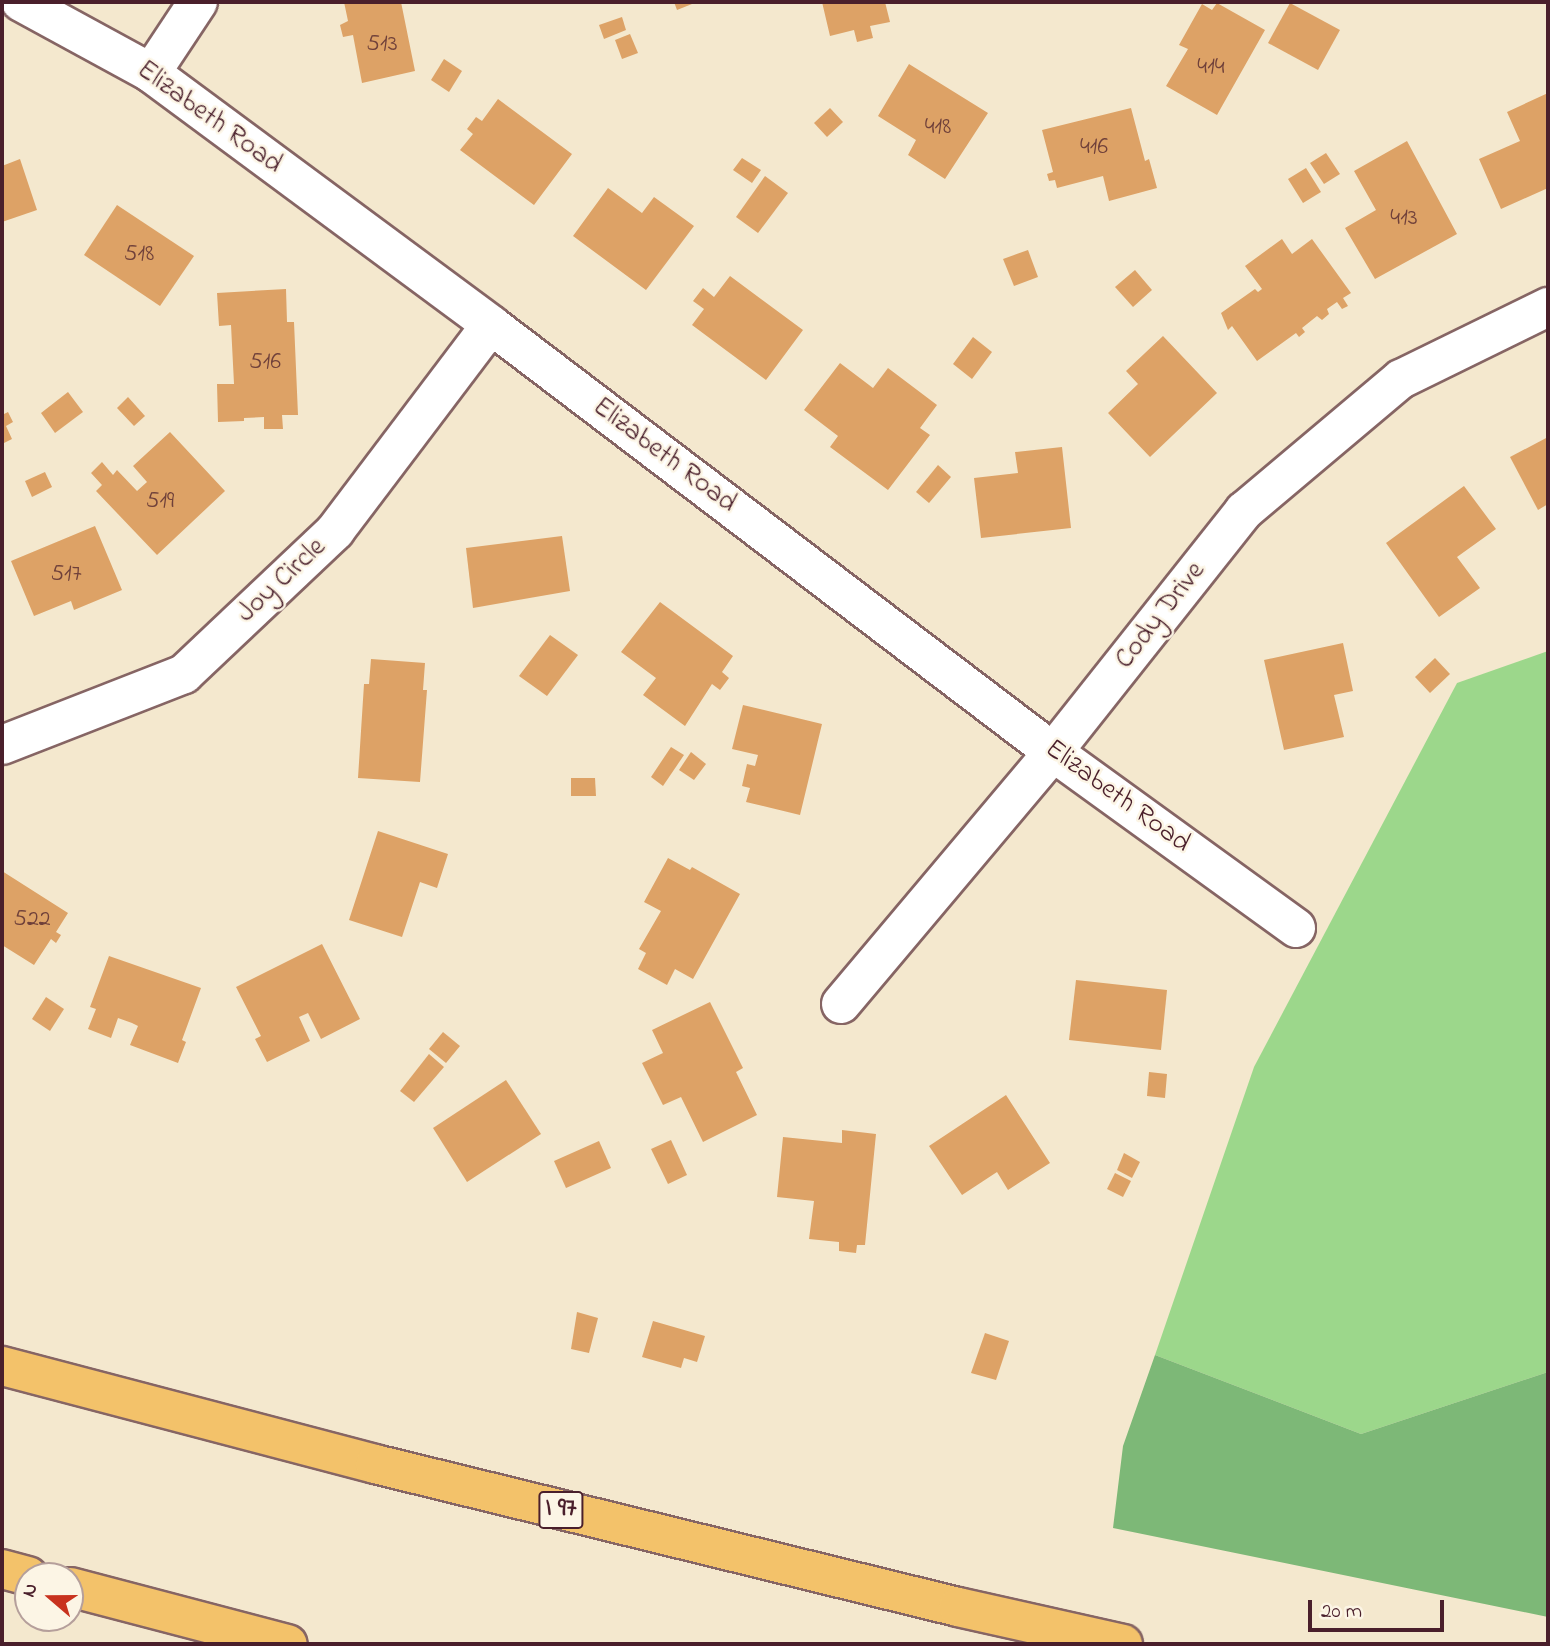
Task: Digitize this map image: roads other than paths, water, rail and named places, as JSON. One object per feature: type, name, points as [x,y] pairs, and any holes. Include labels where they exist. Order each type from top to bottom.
[{"type":"highway","name":"I 97","points":[[2,1366],[375,1464],[958,1607],[1123,1644]]},
{"type":"highway","points":[[84,1591],[288,1644]]},
{"type":"street","name":"Elizabeth Road","points":[[21,2],[151,73],[491,325],[1053,752],[1296,928]]},
{"type":"street","points":[[151,73],[198,2]]},
{"type":"street","name":"Cody Drive","points":[[841,1004],[1053,752],[1244,511],[1401,379],[1548,307]]},
{"type":"street","name":"Joy Circle","points":[[2,745],[184,674],[335,531],[491,325]]}]
